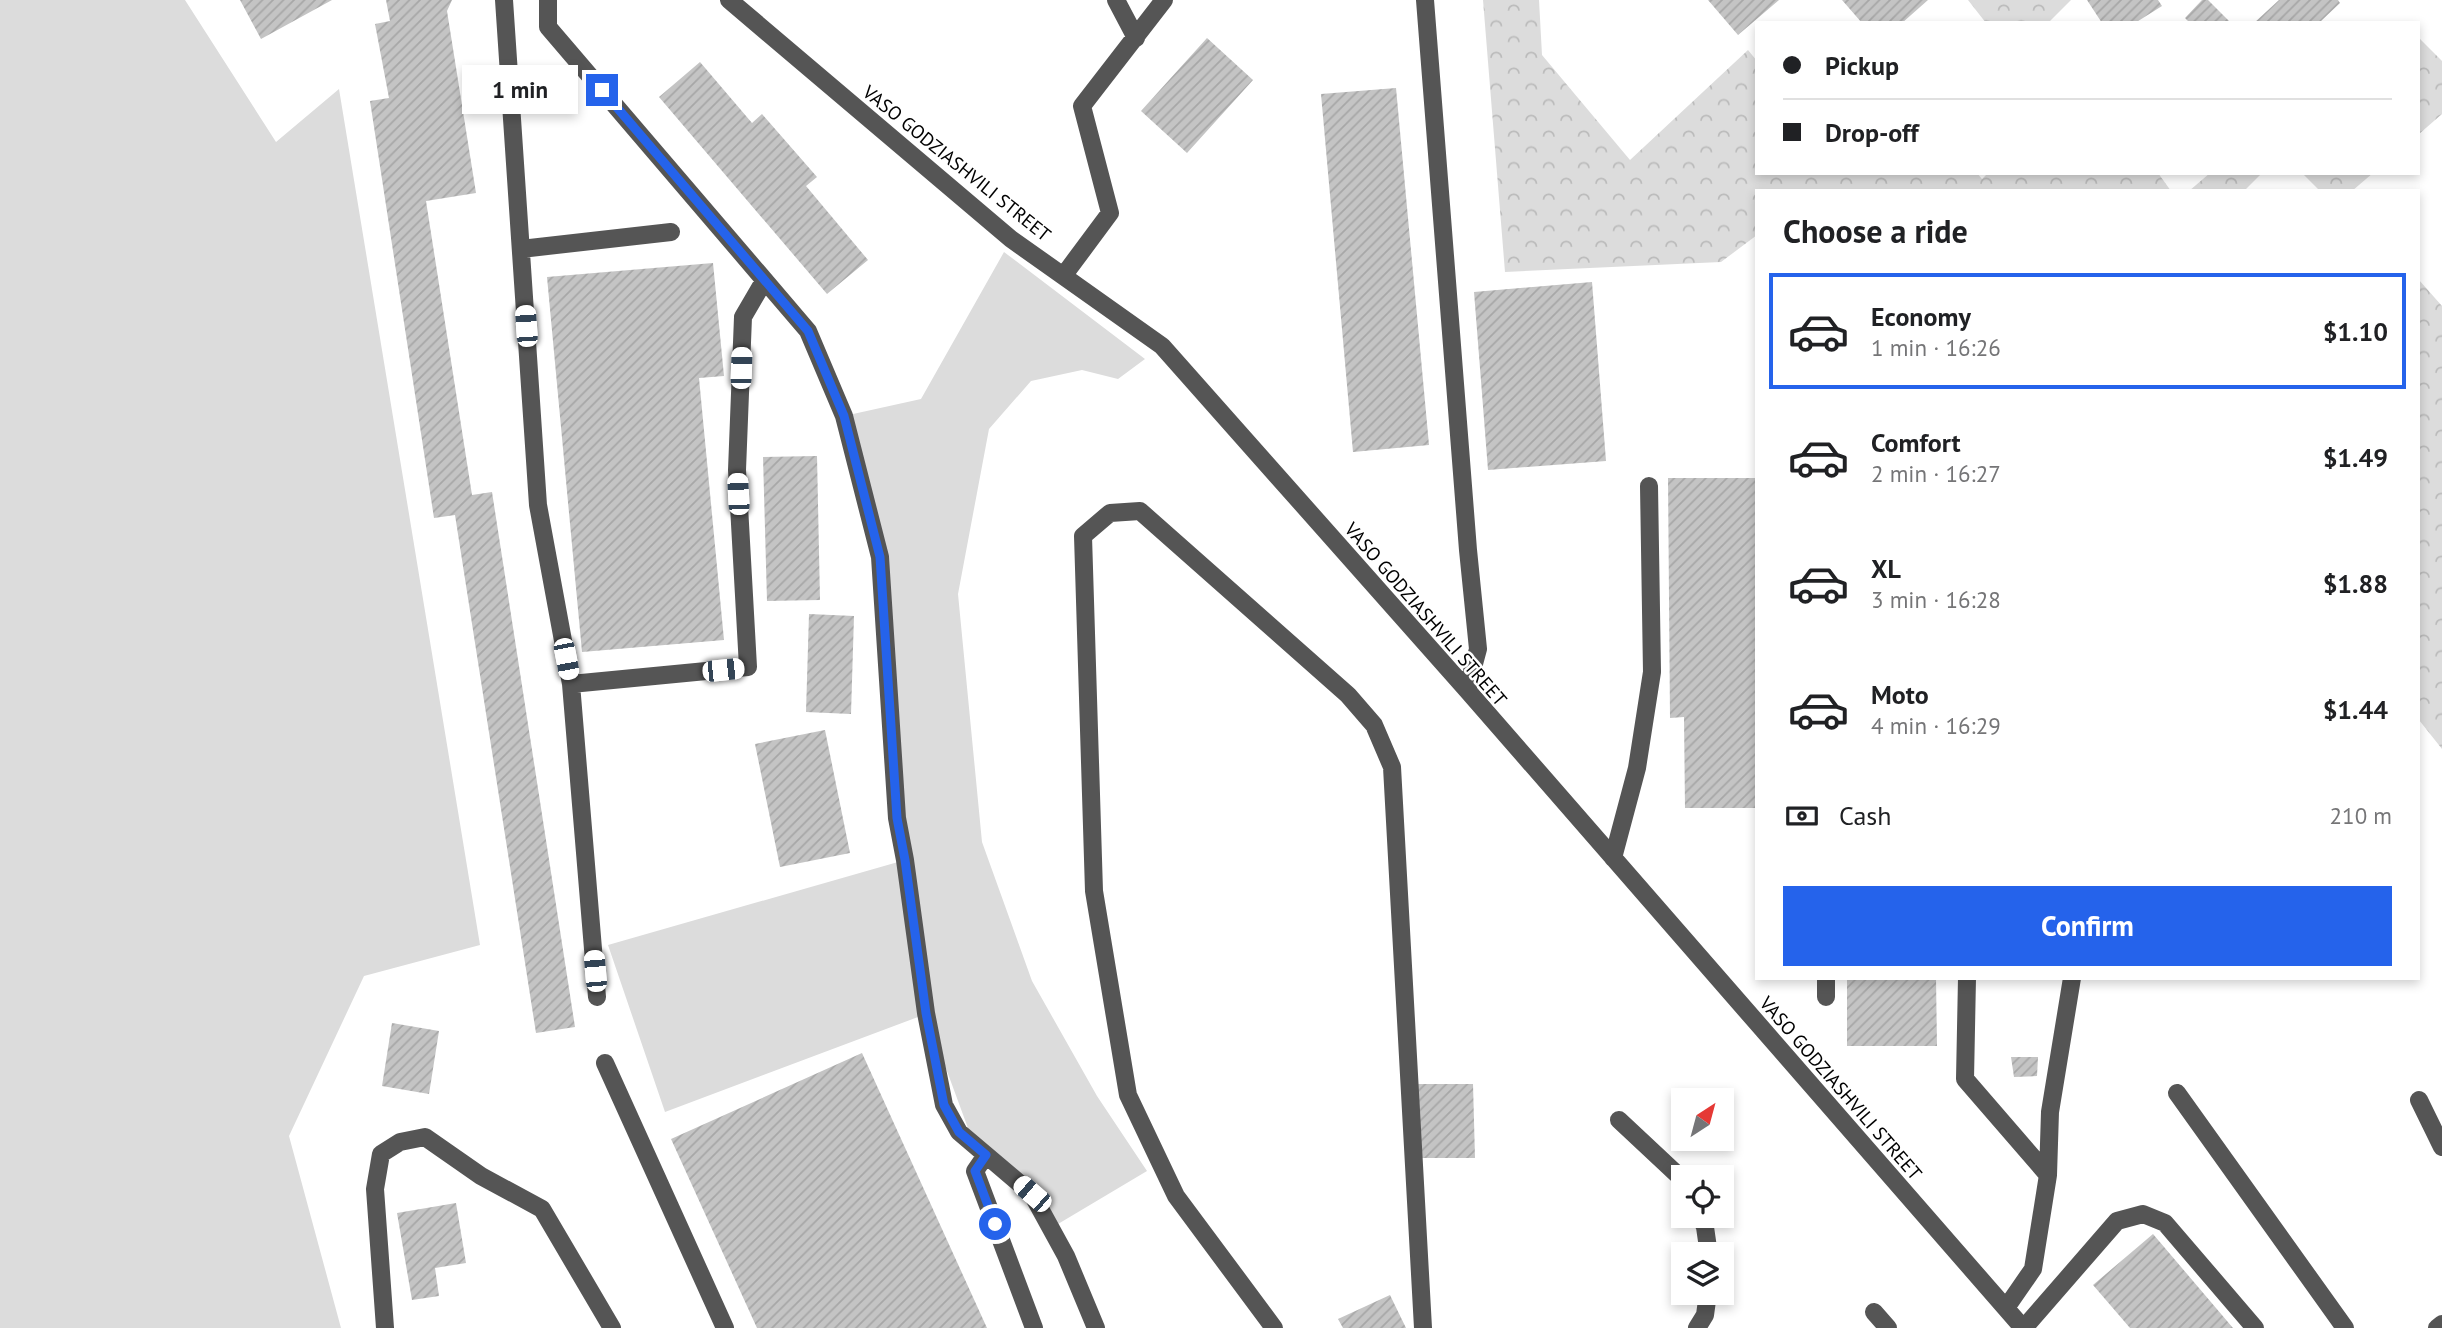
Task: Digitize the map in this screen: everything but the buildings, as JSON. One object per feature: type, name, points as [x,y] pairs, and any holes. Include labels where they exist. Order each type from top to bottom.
[{"type":"street","points":[[504,0],[538,505],[571,684],[597,997]]},
{"type":"street","points":[[548,0],[548,27],[808,331],[844,416],[880,557],[897,818],[926,1013],[944,1105],[959,1132],[1032,1194],[1066,1256],[1096,1328]]},
{"type":"street","name":"VASO GODZIASHVILI STREET","points":[[729,0],[1011,239],[1161,346],[1467,690],[2023,1328]]},
{"type":"street","points":[[1116,0],[1136,38]]},
{"type":"street","points":[[1064,275],[1110,213],[1082,106],[1164,0]]},
{"type":"street","points":[[1425,0],[1478,649],[1467,690]]},
{"type":"street","points":[[521,249],[670,232]]},
{"type":"street","points":[[571,684],[748,667],[737,470],[743,317],[764,281]]},
{"type":"street","points":[[1612,858],[1637,768],[1653,672],[1649,486]]},
{"type":"street","points":[[1274,1328],[1176,1196],[1128,1095],[1094,891],[1093,863],[1083,536],[1110,513],[1140,511],[1348,695],[1374,725],[1392,767],[1423,1328]]},
{"type":"street","points":[[1826,980],[1826,997]]},
{"type":"street","points":[[1967,980],[1965,1079],[2048,1175]]},
{"type":"street","points":[[2006,1308],[2033,1269],[2048,1175],[2050,1112],[2072,980]]},
{"type":"street","points":[[605,1063],[725,1328]]},
{"type":"street","points":[[2177,1093],[2344,1328]]},
{"type":"street","points":[[2419,1100],[2442,1147]]},
{"type":"street","points":[[1619,1120],[1671,1169]]},
{"type":"street","points":[[385,1328],[375,1189],[381,1154],[400,1142],[425,1137],[481,1176],[542,1209],[612,1328]]},
{"type":"street","points":[[986,1155],[975,1171],[1034,1328]]},
{"type":"street","points":[[2023,1328],[2117,1222],[2143,1214],[2165,1223],[2255,1328]]},
{"type":"street","points":[[1697,1328],[1705,1315],[1706,1305]]},
{"type":"street","points":[[1874,1312],[1888,1328]]},
{"type":"street","points":[[2437,1328],[2442,1324]]},
{"type":"green space","points":[[0,0],[185,0],[276,142],[339,89],[480,945],[364,976],[289,1136],[341,1328],[0,1328]]},
{"type":"green space","points":[[1483,0],[1539,0],[1542,55],[1630,160],[1748,50],[1755,59],[1755,175],[1979,175],[1982,179],[1986,175],[2159,175],[2170,189],[1755,189],[1755,236],[1721,262],[1505,272]]},
{"type":"green space","points":[[1968,0],[2071,0],[2050,21],[1984,21]]},
{"type":"green space","points":[[2420,39],[2442,61],[2442,114],[2420,133]]},
{"type":"green space","points":[[2208,175],[2260,175],[2246,189],[2191,189]]},
{"type":"green space","points":[[2304,175],[2371,175],[2354,189],[2318,189]]},
{"type":"green space","points":[[1004,252],[1145,359],[1118,379],[1082,370],[1031,381],[989,429],[958,594],[982,842],[1032,981],[1097,1096],[1147,1171],[1058,1224],[972,1139],[926,1014],[665,1112],[608,945],[905,860],[880,557],[844,416],[921,399]]},
{"type":"green space","points":[[2420,281],[2442,306],[2442,749],[2420,721]]},
{"type":"route","points":[[602,90],[808,331],[844,416],[880,557],[897,818],[926,1013],[944,1105],[959,1132],[986,1155],[975,1171],[995,1224]]}]
